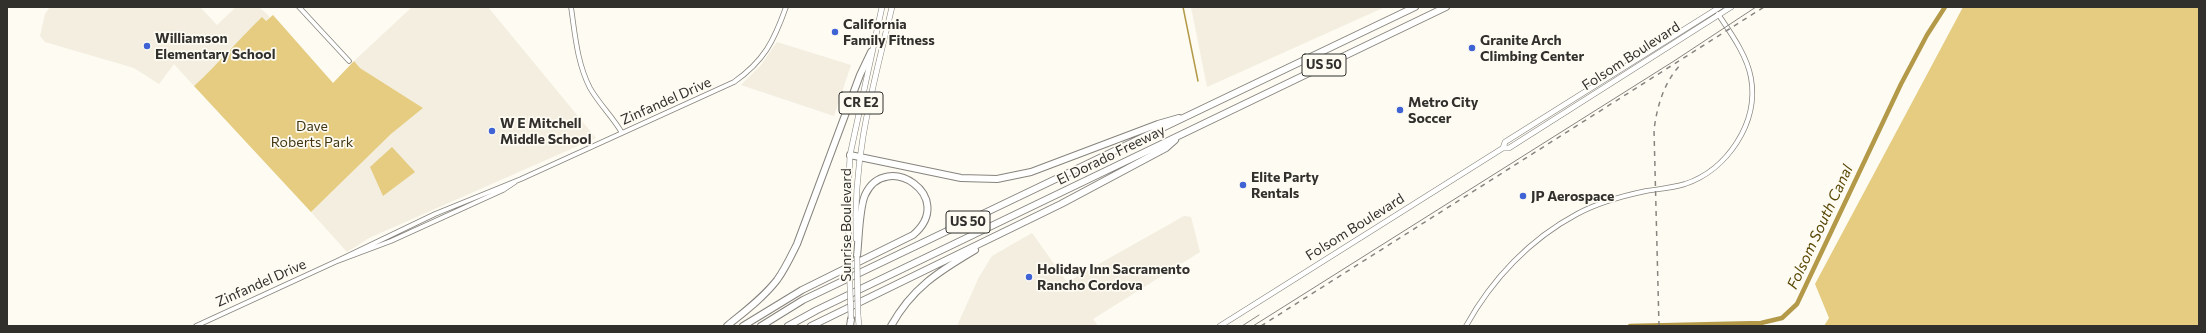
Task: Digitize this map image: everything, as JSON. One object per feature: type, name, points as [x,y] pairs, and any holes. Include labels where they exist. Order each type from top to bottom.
[{"type":"highway","name":"US 50","points":[[1178,120],[1188,117],[1415,7]]},
{"type":"highway","name":"El Dorado Freeway","points":[[788,326],[816,310],[1446,7]]},
{"type":"highway","points":[[727,326],[755,303],[777,280],[784,269],[797,244],[860,75],[871,52]]},
{"type":"highway","points":[[850,155],[961,178],[997,179],[1031,172],[1158,124],[1178,120]]},
{"type":"highway","name":"El Dorado Freeway","points":[[761,326],[810,297],[1178,120]]},
{"type":"highway","points":[[811,326],[1013,228],[1166,148],[1180,136]]},
{"type":"highway","points":[[743,326],[802,290],[914,235],[925,222],[928,209],[923,192],[914,182],[906,178],[894,176],[880,180],[871,186],[865,195],[862,206],[856,256]]},
{"type":"highway","points":[[891,326],[902,307],[918,287],[941,270],[1013,228]]},
{"type":"highway","points":[[851,319],[851,326]]},
{"type":"main road","name":"Sunrise Boulevard","points":[[851,319],[848,200],[850,155],[871,52],[882,7]]},
{"type":"main road","name":"Sunrise Boulevard","points":[[859,326],[855,200],[859,156],[868,106],[892,7]]},
{"type":"main road","name":"Folsom Boulevard","points":[[1717,13],[1720,7]]},
{"type":"main road","name":"Folsom Boulevard","points":[[1220,326],[1503,148],[1505,142],[1717,13],[1731,7]]},
{"type":"street","points":[[299,7],[349,61]]},
{"type":"street","points":[[571,7],[584,75],[595,96],[610,114],[622,133]]},
{"type":"street","name":"Zinfandel Drive","points":[[196,326],[335,262],[369,244],[442,210],[520,179],[716,91],[753,68],[770,48],[786,7]]},
{"type":"street","points":[[1466,326],[1485,296],[1507,268],[1530,245],[1557,225],[1579,213],[1613,199],[1648,191],[1673,188],[1694,180],[1709,172],[1733,147],[1745,127],[1748,117],[1752,95],[1751,78],[1746,61],[1717,13]]},
{"type":"street","name":"Zinfandel Drive","points":[[335,262],[391,241],[503,190],[520,179]]},
{"type":"shaded area","name":"Williamson Elementary School","points":[[50,7],[200,7],[217,25],[236,7],[259,7],[270,17],[227,51],[223,59],[194,86],[174,64],[159,84],[134,68],[45,42],[40,36],[45,14]]},
{"type":"shaded area","name":"W E Mitchell Middle School","points":[[412,7],[488,7],[596,138],[369,238],[347,252],[311,212],[391,134],[423,108],[360,68],[354,61]]},
{"type":"shaded area","points":[[1191,7],[1385,7],[1207,87]]},
{"type":"shaded area","points":[[777,42],[851,65],[834,116],[741,85],[761,65]]},
{"type":"shaded area","points":[[1184,216],[1191,217],[1200,252],[1093,319],[1098,326],[957,326],[979,277],[992,256],[1032,233],[1067,282]]},
{"type":"green space","points":[[1963,7],[2199,7],[2199,326],[1824,326],[1829,318],[1815,284]]},
{"type":"green space","name":"Dave Roberts Park","points":[[273,15],[333,83],[354,61],[360,68],[423,108],[391,134],[311,212],[194,86],[262,17],[266,21]]},
{"type":"green space","points":[[392,147],[415,172],[383,196],[370,167]]},
{"type":"waterway","points":[[1183,7],[1198,81]]},
{"type":"waterway","name":"Folsom South Canal","points":[[1630,326],[1761,323],[1782,318],[1797,304],[1901,84],[1927,35],[1945,7]]},
{"type":"tram line","points":[[1253,326],[1674,61],[1756,7]]},
{"type":"tram line","points":[[1242,326],[1259,315]]},
{"type":"railway","points":[[1261,326],[1764,7]]},
{"type":"railway","points":[[1659,326],[1654,130],[1662,95],[1670,79],[1681,64]]},
{"type":"place","name":"California Family Fitness","points":[[835,32]]},
{"type":"place","name":"Williamson Elementary School","points":[[147,46]]},
{"type":"place","name":"Granite Arch Climbing Center","points":[[1472,48]]},
{"type":"place","name":"Metro City Soccer","points":[[1400,110]]},
{"type":"place","name":"W E Mitchell Middle School","points":[[492,131]]},
{"type":"place","name":"Elite Party Rentals","points":[[1243,185]]},
{"type":"place","name":"JP Aerospace","points":[[1523,196]]},
{"type":"place","name":"Holiday Inn Sacramento Rancho Cordova","points":[[1029,277]]}]
